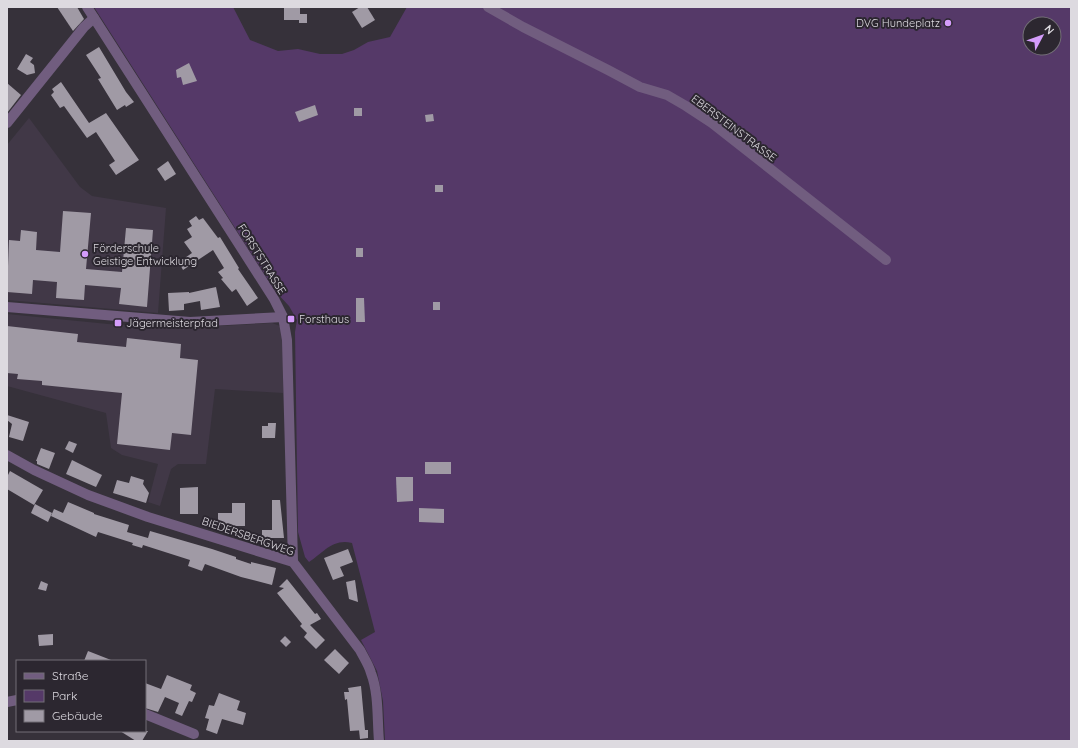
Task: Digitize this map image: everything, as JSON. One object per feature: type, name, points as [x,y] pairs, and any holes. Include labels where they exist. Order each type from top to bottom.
[{"type":"street","name":"FORSTSTRASSE","points":[[87,7],[274,299],[283,317],[287,340],[293,562]]},
{"type":"street","name":"EBERSTEINSTRASSE","points":[[488,7],[523,27],[640,87],[667,95],[686,106],[712,123],[886,260]]},
{"type":"street","points":[[7,123],[84,27],[94,18]]},
{"type":"street","points":[[7,307],[190,322],[283,317]]},
{"type":"street","name":"BIEDERSBERGWEG","points":[[7,455],[88,496],[148,517],[293,562],[360,650],[367,663],[376,693],[379,741]]},
{"type":"street","points":[[146,714],[194,734]]},
{"type":"shaded area","name":"Förderschule Geistige Entwicklung","points":[[29,118],[80,187],[92,196],[166,208],[158,313],[7,300],[7,145]]},
{"type":"shaded area","points":[[7,314],[108,324],[184,328],[272,323],[280,326],[284,331],[283,393],[215,389],[206,464],[178,464],[171,469],[160,506],[148,502],[158,464],[122,455],[111,448],[106,413],[7,386]]},
{"type":"green space","points":[[94,7],[233,7],[250,40],[278,51],[298,49],[320,54],[342,54],[354,50],[368,42],[390,37],[407,7],[1071,7],[1071,741],[385,741],[383,701],[377,671],[361,640],[375,632],[352,543],[345,542],[334,544],[309,562],[305,557],[298,532],[295,332],[297,320],[289,306],[276,292]]},
{"type":"building","points":[[57,7],[77,7],[84,19],[73,31]]},
{"type":"building","points":[[284,7],[300,7],[300,14],[307,14],[307,23],[299,23],[299,20],[284,20]]},
{"type":"building","points":[[360,7],[367,7],[375,20],[362,28],[352,12]]},
{"type":"building","points":[[99,47],[126,92],[134,102],[126,107],[125,105],[117,110],[98,79],[101,78],[86,55]]},
{"type":"building","points":[[26,54],[33,58],[30,62],[34,65],[35,73],[27,75],[17,69]]},
{"type":"building","points":[[189,63],[197,81],[183,85],[181,77],[177,78],[176,70]]},
{"type":"building","points":[[61,82],[89,123],[106,113],[139,160],[116,175],[109,165],[115,161],[96,132],[87,138],[64,106],[60,108],[51,95],[54,92],[52,89]]},
{"type":"building","points":[[7,83],[21,95],[7,113]]},
{"type":"building","points":[[315,105],[318,115],[299,122],[295,112]]},
{"type":"building","points":[[354,108],[362,108],[362,116],[354,116]]},
{"type":"building","points":[[433,114],[434,121],[426,122],[425,115]]},
{"type":"building","points":[[168,161],[176,174],[165,181],[157,169]]},
{"type":"building","points":[[435,185],[443,185],[443,192],[435,192]]},
{"type":"building","points":[[63,211],[91,213],[86,269],[122,272],[126,228],[153,230],[147,307],[119,304],[121,288],[85,285],[84,300],[56,298],[57,282],[33,280],[32,294],[7,292],[9,240],[20,241],[21,230],[37,232],[36,250],[60,252]]},
{"type":"building","points":[[196,216],[199,220],[203,218],[218,238],[220,237],[239,268],[238,269],[258,298],[247,306],[236,289],[232,292],[221,279],[223,278],[218,272],[224,268],[213,250],[183,270],[179,262],[192,253],[184,242],[192,237],[187,229],[192,226],[189,221]]},
{"type":"building","points":[[356,248],[363,248],[363,257],[356,257]]},
{"type":"building","points":[[216,287],[220,307],[201,310],[200,301],[184,304],[184,310],[169,311],[168,293],[189,293]]},
{"type":"building","points":[[356,298],[364,298],[365,322],[356,322]]},
{"type":"building","points":[[433,302],[440,302],[440,310],[433,310]]},
{"type":"building","points":[[7,326],[78,334],[77,342],[126,347],[127,338],[181,344],[180,358],[198,360],[191,435],[172,433],[170,450],[117,444],[122,393],[42,385],[42,381],[17,379],[18,374],[7,373]]},
{"type":"building","points":[[7,415],[29,422],[23,441],[9,437],[12,424],[7,420]]},
{"type":"building","points":[[268,423],[276,423],[275,438],[262,438],[262,426],[268,426]]},
{"type":"building","points":[[69,441],[77,444],[73,453],[65,449]]},
{"type":"building","points":[[41,448],[55,453],[49,469],[37,464],[36,461]]},
{"type":"building","points":[[72,460],[102,475],[96,487],[66,474]]},
{"type":"building","points":[[425,462],[451,462],[451,474],[425,474]]},
{"type":"building","points":[[10,471],[43,490],[34,505],[7,489],[7,477]]},
{"type":"building","points":[[131,476],[144,480],[143,484],[149,493],[146,503],[113,493],[117,480],[129,483]]},
{"type":"building","points":[[396,477],[413,477],[413,501],[397,502]]},
{"type":"building","points":[[198,487],[198,514],[180,514],[180,488]]},
{"type":"building","points":[[272,500],[280,500],[284,538],[262,538],[262,530],[272,530]]},
{"type":"building","points":[[68,502],[94,514],[129,525],[127,532],[148,538],[150,531],[212,549],[251,564],[251,562],[276,568],[272,585],[241,577],[205,564],[202,571],[188,566],[190,560],[143,545],[142,548],[132,545],[133,543],[98,532],[96,537],[51,516],[54,509],[63,513]]},
{"type":"building","points":[[232,503],[245,503],[245,526],[218,526],[218,513],[232,513]]},
{"type":"building","points":[[35,504],[52,513],[48,522],[31,513]]},
{"type":"building","points":[[419,508],[444,509],[444,523],[419,522]]},
{"type":"building","points":[[348,549],[353,562],[340,567],[344,576],[333,580],[324,558]]},
{"type":"building","points":[[287,579],[315,614],[317,613],[321,619],[310,625],[325,640],[316,649],[304,637],[307,633],[300,626],[302,624],[277,593],[284,588],[279,587]]},
{"type":"building","points":[[355,580],[358,602],[349,599],[346,582]]},
{"type":"building","points":[[41,581],[48,584],[46,591],[38,589]]},
{"type":"building","points":[[53,634],[53,645],[39,646],[38,635]]},
{"type":"building","points":[[285,636],[291,642],[286,647],[280,641]]},
{"type":"building","points":[[335,649],[349,663],[339,674],[324,660]]},
{"type":"building","points":[[88,651],[111,660],[84,660]]},
{"type":"building","points":[[167,675],[192,685],[190,690],[196,693],[192,702],[189,701],[182,716],[175,713],[179,703],[165,697],[158,712],[146,708],[146,683],[161,689]]},
{"type":"building","points":[[361,686],[365,730],[350,731],[347,699],[345,700],[344,692],[349,692],[348,688]]},
{"type":"building","points":[[219,693],[240,701],[237,710],[246,713],[243,725],[222,719],[217,734],[206,730],[209,719],[205,718],[209,705],[214,706]]},
{"type":"building","points":[[359,730],[368,730],[368,738],[360,739]]},
{"type":"building","points":[[148,731],[142,741],[136,741],[122,732]]},
{"type":"place","name":"DVG Hundeplatz","points":[[948,23]]},
{"type":"place","name":"Förderschule Geistige Entwicklung","points":[[85,254]]},
{"type":"place","name":"Forsthaus","points":[[291,319]]},
{"type":"place","name":"Jägermeisterpfad","points":[[118,323]]}]
